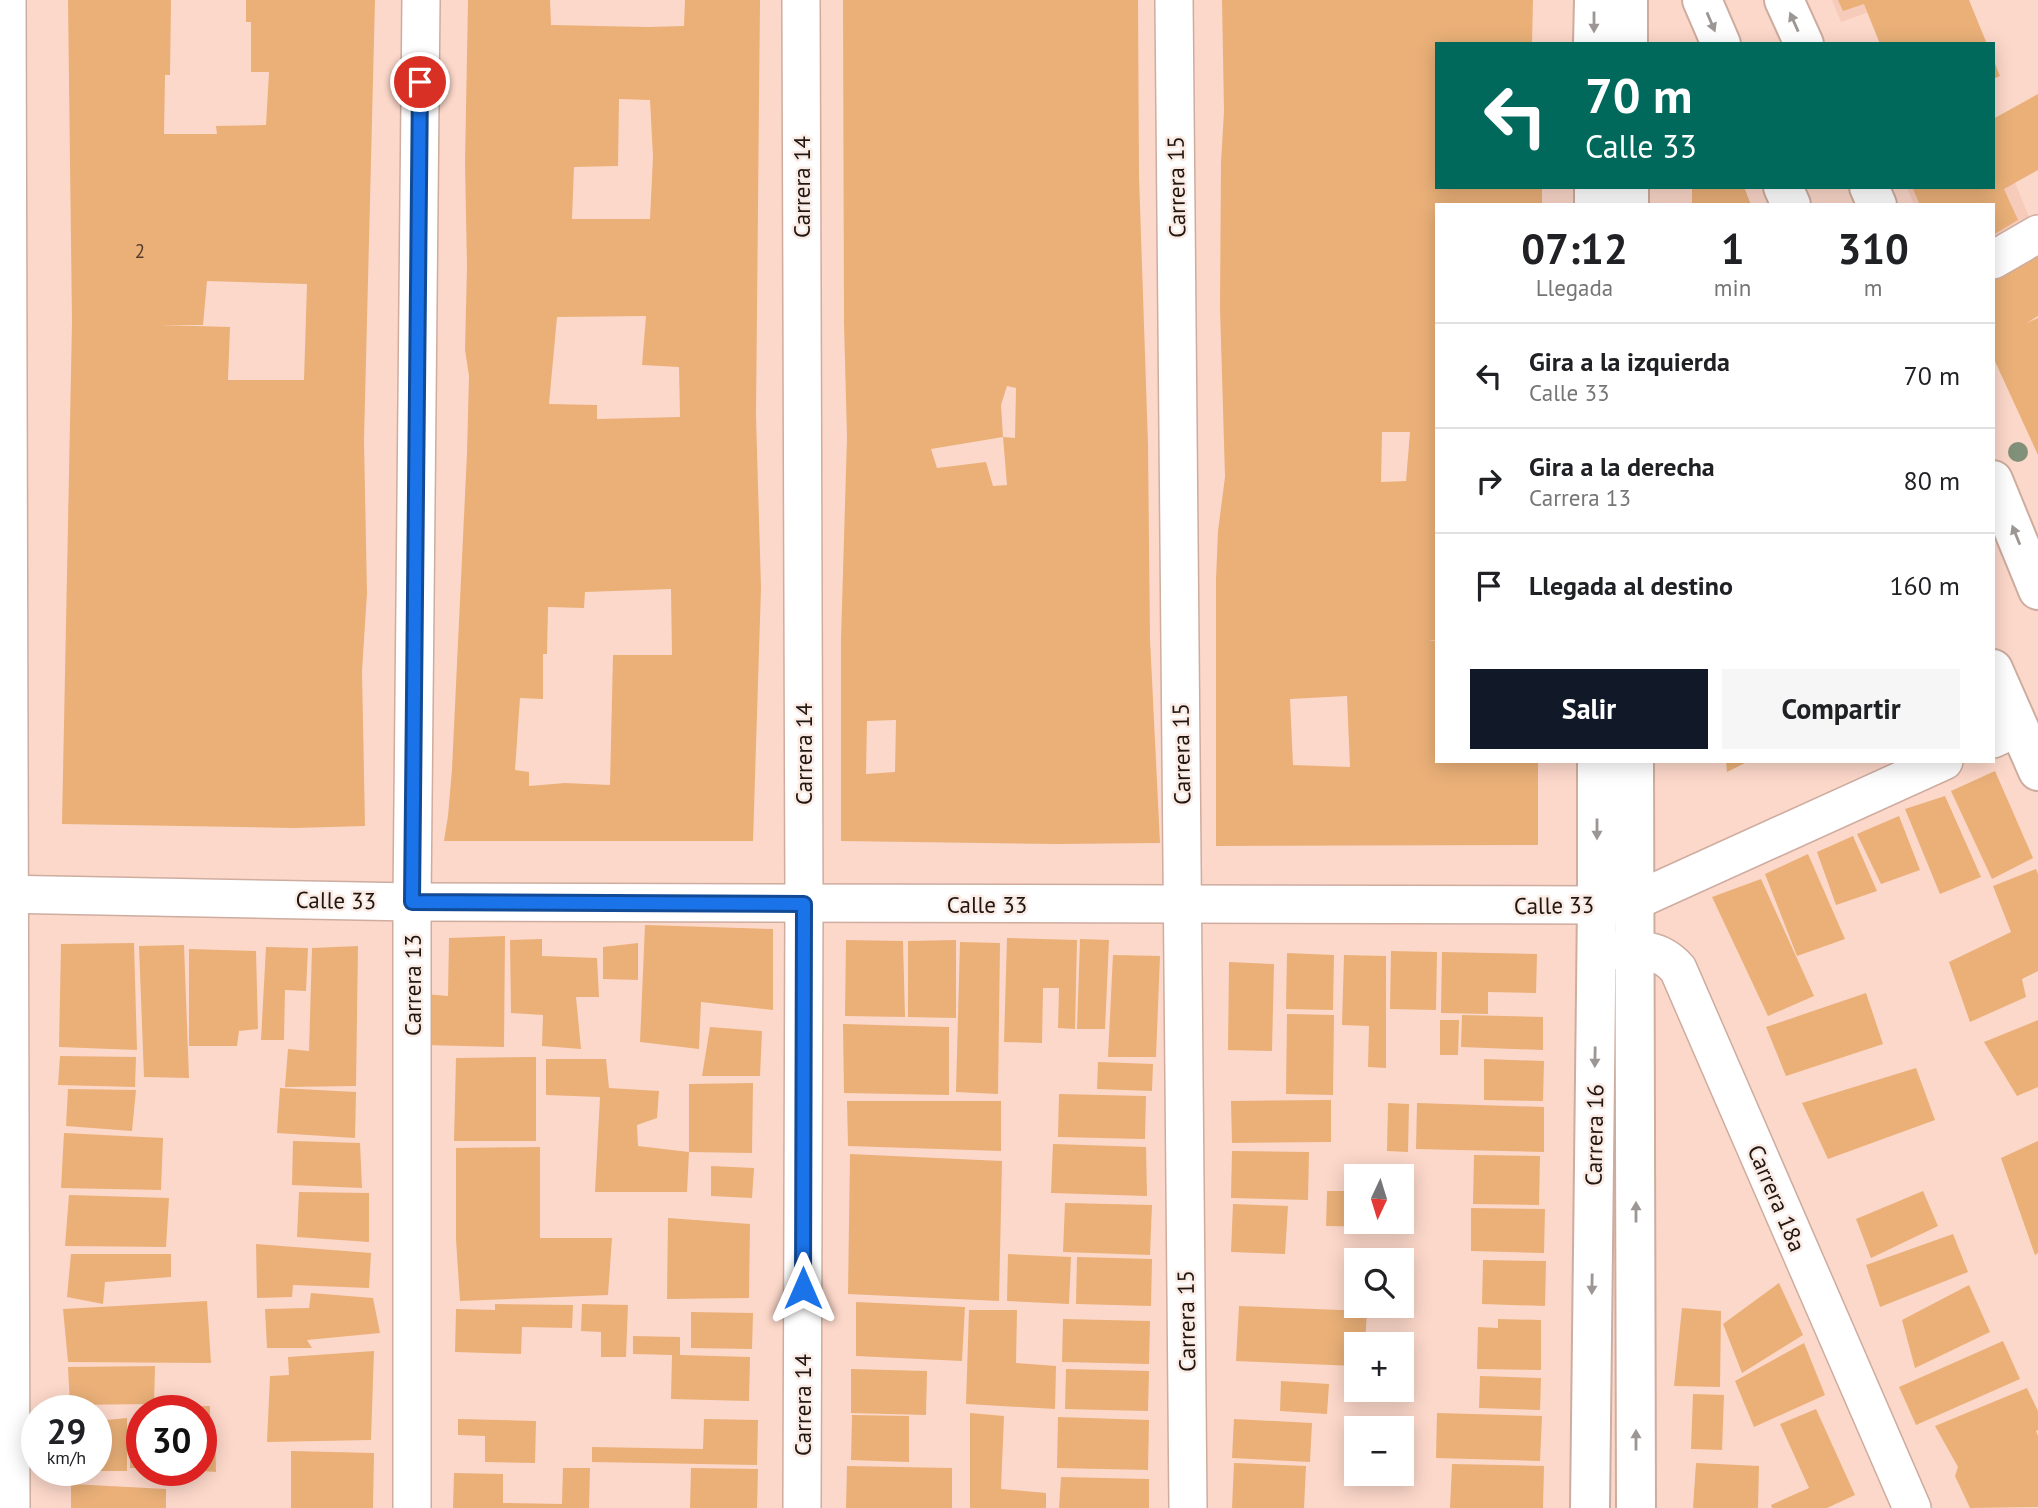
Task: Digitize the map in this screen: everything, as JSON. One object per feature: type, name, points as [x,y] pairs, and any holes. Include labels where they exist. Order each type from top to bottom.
[{"type":"street","points":[[7,0],[5,894],[10,1508]]},
{"type":"street","name":"Carrera 13","points":[[412,1508],[412,902],[421,0]]},
{"type":"street","name":"Carrera 14","points":[[801,0],[804,904],[802,1508]]},
{"type":"street","name":"Carrera 15","points":[[1174,0],[1188,1508]]},
{"type":"street","points":[[1702,0],[1720,42]]},
{"type":"street","points":[[1784,0],[1803,42]]},
{"type":"street","points":[[1596,42],[1619,15]]},
{"type":"street","points":[[1995,259],[2038,234]]},
{"type":"street","points":[[1995,485],[2038,590]]},
{"type":"street","points":[[1995,678],[2006,733],[2038,771]]},
{"type":"street","name":"Carrera 16","points":[[1590,1508],[1597,763]]},
{"type":"street","name":"Carrera 16","points":[[1634,763],[1636,1508]]},
{"type":"street","name":"Calle 33","points":[[5,894],[412,902],[1597,905],[1635,901],[1940,763]]},
{"type":"street","name":"Carrera 18a","points":[[1596,951],[1656,952],[1670,959],[1678,969],[1912,1508]]},
{"type":"shaded area","points":[[1832,0],[1903,0],[1841,22]]},
{"type":"shaded area","points":[[1995,133],[2033,227],[1995,248],[1995,203],[1913,203],[1908,189],[1995,189]]},
{"type":"building","points":[[68,0],[171,0],[170,75],[165,75],[164,134],[217,134],[216,126],[266,125],[269,72],[251,72],[251,22],[246,22],[246,0],[375,0],[364,441],[367,593],[362,671],[365,826],[294,828],[62,824],[72,322]],"holes":[[[207,281],[307,284],[304,380],[228,380],[230,327],[159,325],[203,325]]]},
{"type":"building","points":[[468,0],[550,0],[551,25],[648,27],[684,26],[685,0],[760,0],[756,416],[761,588],[753,841],[444,841],[452,769],[467,453],[469,376],[465,350]],"holes":[[[619,99],[650,100],[653,157],[650,219],[572,219],[574,167],[618,166]],[[646,316],[642,365],[679,367],[680,417],[597,419],[597,405],[549,404],[557,317]],[[671,589],[672,655],[613,655],[610,785],[565,783],[529,786],[529,772],[515,770],[520,698],[543,699],[543,654],[547,654],[548,607],[584,608],[585,592]]]},
{"type":"building","points":[[843,0],[1138,0],[1139,176],[1148,444],[1150,639],[1160,843],[841,841],[841,639],[847,437]],"holes":[[[1007,386],[1016,388],[1015,438],[1003,437],[1001,405]],[[1003,437],[1007,485],[993,486],[986,462],[937,468],[931,449]],[[896,720],[895,772],[866,774],[867,721]]]},
{"type":"building","points":[[1222,0],[1533,0],[1532,42],[1435,42],[1435,189],[1542,189],[1542,203],[1435,203],[1435,640],[1428,641],[1435,641],[1435,763],[1538,763],[1538,845],[1216,846],[1216,579],[1218,531],[1225,477],[1220,308],[1224,111]],"holes":[[[1382,432],[1410,432],[1406,481],[1381,482]],[[1347,696],[1350,767],[1293,765],[1290,699]]]},
{"type":"building","points":[[1838,0],[1969,0],[1986,42],[1879,42],[1864,4],[1843,11]]},
{"type":"building","points":[[1995,64],[2000,76],[1995,78]]},
{"type":"building","points":[[2038,94],[2038,170],[2004,189],[2018,220],[1995,234],[1995,203],[1919,203],[1913,189],[1995,189],[1995,118]]},
{"type":"building","points":[[1692,189],[1745,189],[1750,203],[1692,203]]},
{"type":"building","points":[[2038,243],[2038,316],[2027,323],[2038,318],[2038,455],[1995,361],[1995,267]]},
{"type":"building","points":[[1726,763],[1745,763],[1727,772]]},
{"type":"building","points":[[1995,771],[2033,858],[1992,879],[1951,791]]},
{"type":"building","points":[[1945,796],[1981,877],[1940,894],[1905,809]]},
{"type":"building","points":[[1899,816],[1920,870],[1881,884],[1857,834]]},
{"type":"building","points":[[1853,836],[1877,891],[1836,905],[1817,852]]},
{"type":"building","points":[[1808,854],[1845,939],[1797,956],[1765,874]]},
{"type":"building","points":[[2036,869],[2038,971],[2022,979],[2026,997],[1970,1022],[1949,962],[2011,932],[1993,886]]},
{"type":"building","points":[[1761,879],[1814,996],[1768,1016],[1712,897]]},
{"type":"building","points":[[645,925],[773,929],[773,1010],[701,1002],[699,1049],[640,1042]]},
{"type":"building","points":[[505,936],[504,1047],[424,1045],[425,994],[448,996],[449,938]]},
{"type":"building","points":[[1007,938],[1077,940],[1075,1029],[1058,1028],[1059,988],[1043,988],[1042,1043],[1004,1042]]},
{"type":"building","points":[[542,939],[542,956],[597,958],[599,997],[576,997],[581,1049],[542,1046],[543,1015],[511,1013],[510,940]]},
{"type":"building","points":[[1080,939],[1109,940],[1105,1029],[1077,1029]]},
{"type":"building","points":[[846,940],[903,941],[905,1017],[845,1016]]},
{"type":"building","points":[[956,940],[956,1018],[908,1017],[908,941]]},
{"type":"building","points":[[960,942],[1000,943],[998,1094],[956,1092]]},
{"type":"building","points":[[134,943],[137,1050],[59,1047],[61,944]]},
{"type":"building","points":[[638,943],[638,980],[603,979],[603,947]]},
{"type":"building","points":[[184,945],[189,1078],[144,1077],[139,946]]},
{"type":"building","points":[[358,946],[356,1086],[285,1087],[288,1049],[309,1051],[312,948]]},
{"type":"building","points":[[266,947],[308,948],[306,991],[285,990],[284,1040],[261,1040]]},
{"type":"building","points":[[189,949],[256,951],[258,1029],[239,1031],[237,1046],[189,1046]]},
{"type":"building","points":[[1391,951],[1437,952],[1436,1010],[1390,1009]]},
{"type":"building","points":[[1442,952],[1537,954],[1536,993],[1488,992],[1488,1014],[1441,1013]]},
{"type":"building","points":[[1287,953],[1334,955],[1333,1010],[1286,1009]]},
{"type":"building","points":[[1113,955],[1160,956],[1156,1057],[1108,1057]]},
{"type":"building","points":[[1344,955],[1386,956],[1386,1068],[1368,1067],[1369,1026],[1342,1025]]},
{"type":"building","points":[[1229,962],[1274,964],[1272,1051],[1228,1050]]},
{"type":"building","points":[[1866,993],[1883,1044],[1786,1076],[1766,1027]]},
{"type":"building","points":[[1287,1014],[1334,1015],[1333,1095],[1286,1094]]},
{"type":"building","points":[[1462,1015],[1543,1017],[1543,1050],[1461,1047]]},
{"type":"building","points":[[1440,1020],[1459,1020],[1458,1055],[1440,1055]]},
{"type":"building","points":[[2038,1020],[2038,1087],[2017,1096],[1984,1042]]},
{"type":"building","points":[[843,1024],[949,1027],[949,1095],[844,1093]]},
{"type":"building","points":[[710,1027],[762,1031],[760,1076],[702,1076]]},
{"type":"building","points":[[60,1056],[136,1057],[135,1087],[58,1085]]},
{"type":"building","points":[[536,1057],[536,1141],[454,1141],[456,1058]]},
{"type":"building","points":[[546,1059],[606,1059],[609,1088],[659,1091],[657,1118],[637,1125],[638,1146],[689,1152],[687,1192],[595,1192],[600,1097],[546,1095]]},
{"type":"building","points":[[1484,1059],[1544,1061],[1543,1101],[1484,1100]]},
{"type":"building","points":[[1098,1062],[1153,1064],[1152,1091],[1097,1089]]},
{"type":"building","points":[[1916,1068],[1935,1120],[1828,1159],[1802,1103]]},
{"type":"building","points":[[753,1083],[752,1153],[689,1152],[689,1084]]},
{"type":"building","points":[[280,1088],[356,1092],[355,1138],[277,1133]]},
{"type":"building","points":[[68,1089],[136,1090],[132,1131],[66,1126]]},
{"type":"building","points":[[1059,1094],[1146,1096],[1145,1139],[1058,1137]]},
{"type":"building","points":[[1331,1100],[1331,1142],[1232,1143],[1231,1101]]},
{"type":"building","points":[[847,1101],[1001,1101],[1001,1151],[848,1146]]},
{"type":"building","points":[[1388,1103],[1409,1104],[1408,1152],[1387,1151]]},
{"type":"building","points":[[1417,1103],[1544,1107],[1544,1152],[1416,1149]]},
{"type":"building","points":[[64,1133],[163,1138],[161,1190],[61,1188]]},
{"type":"building","points":[[293,1141],[360,1143],[362,1188],[292,1185]]},
{"type":"building","points":[[2038,1141],[2038,1253],[2035,1255],[2001,1158]]},
{"type":"building","points":[[1053,1144],[1146,1147],[1147,1196],[1051,1193]]},
{"type":"building","points":[[540,1147],[540,1238],[612,1238],[608,1295],[460,1301],[456,1239],[456,1148]]},
{"type":"building","points":[[1232,1151],[1309,1152],[1308,1200],[1231,1198]]},
{"type":"building","points":[[850,1154],[1002,1161],[999,1301],[848,1294]]},
{"type":"building","points":[[1474,1155],[1540,1156],[1539,1205],[1473,1204]]},
{"type":"building","points":[[711,1166],[754,1168],[752,1198],[711,1196]]},
{"type":"building","points":[[1327,1191],[1344,1191],[1344,1226],[1326,1226]]},
{"type":"building","points":[[1923,1191],[1938,1226],[1871,1258],[1856,1219]]},
{"type":"building","points":[[299,1192],[369,1193],[369,1242],[297,1237]]},
{"type":"building","points":[[69,1195],[169,1198],[166,1247],[65,1246]]},
{"type":"building","points":[[1065,1203],[1152,1205],[1150,1255],[1063,1252]]},
{"type":"building","points":[[1233,1204],[1288,1206],[1285,1254],[1231,1252]]},
{"type":"building","points":[[1471,1208],[1545,1209],[1544,1253],[1471,1251]]},
{"type":"building","points":[[668,1218],[750,1224],[749,1298],[667,1299]]},
{"type":"building","points":[[1953,1234],[1968,1272],[1880,1307],[1866,1265]]},
{"type":"building","points":[[256,1244],[371,1253],[369,1288],[293,1285],[292,1297],[257,1298]]},
{"type":"building","points":[[71,1254],[171,1254],[171,1277],[105,1282],[103,1304],[67,1297]]},
{"type":"building","points":[[1008,1254],[1071,1257],[1069,1304],[1007,1301]]},
{"type":"building","points":[[1077,1257],[1152,1259],[1151,1306],[1076,1304]]},
{"type":"building","points":[[1483,1260],[1546,1261],[1545,1306],[1482,1304]]},
{"type":"building","points":[[1779,1283],[1803,1335],[1742,1373],[1723,1324]]},
{"type":"building","points":[[1969,1285],[1990,1332],[1915,1368],[1902,1320]]},
{"type":"building","points":[[311,1293],[373,1298],[380,1333],[307,1340],[312,1348],[267,1348],[265,1309],[309,1308]]},
{"type":"building","points":[[207,1301],[211,1363],[68,1362],[63,1309]]},
{"type":"building","points":[[856,1302],[965,1307],[962,1361],[856,1356]]},
{"type":"building","points":[[495,1304],[573,1305],[572,1328],[522,1327],[521,1354],[455,1352],[456,1309],[495,1310]]},
{"type":"building","points":[[582,1304],[628,1305],[626,1357],[601,1357],[601,1332],[581,1331]]},
{"type":"building","points":[[1239,1306],[1344,1310],[1344,1318],[1367,1318],[1366,1332],[1344,1332],[1344,1366],[1236,1361]]},
{"type":"building","points":[[1682,1308],[1721,1311],[1720,1387],[1674,1386]]},
{"type":"building","points":[[969,1310],[1017,1310],[1016,1363],[1056,1366],[1055,1409],[966,1404]]},
{"type":"building","points":[[691,1312],[753,1313],[752,1349],[691,1348]]},
{"type":"building","points":[[1063,1319],[1150,1321],[1149,1364],[1062,1362]]},
{"type":"building","points":[[1498,1319],[1541,1320],[1541,1370],[1477,1369],[1478,1327],[1498,1328]]},
{"type":"building","points":[[633,1336],[680,1337],[680,1355],[750,1357],[749,1401],[671,1399],[672,1355],[633,1354]]},
{"type":"building","points":[[2003,1341],[2020,1379],[1916,1425],[1899,1387]]},
{"type":"building","points":[[1804,1343],[1825,1395],[1754,1427],[1735,1381]]},
{"type":"building","points":[[374,1351],[371,1440],[267,1442],[270,1376],[289,1375],[288,1357]]},
{"type":"building","points":[[155,1366],[154,1395],[126,1395],[126,1404],[112,1404],[112,1395],[69,1395],[68,1367]]},
{"type":"building","points":[[851,1369],[927,1371],[926,1415],[851,1413]]},
{"type":"building","points":[[1066,1369],[1149,1371],[1148,1411],[1065,1409]]},
{"type":"building","points":[[1480,1376],[1541,1378],[1540,1410],[1479,1408]]},
{"type":"building","points":[[1281,1381],[1329,1384],[1327,1414],[1280,1411]]},
{"type":"building","points":[[2027,1388],[2038,1411],[2038,1507],[1970,1508],[1955,1476],[1958,1467],[1935,1426]]},
{"type":"building","points":[[1693,1394],[1724,1395],[1722,1450],[1691,1449]]},
{"type":"building","points":[[1816,1409],[1855,1495],[1827,1508],[1772,1508],[1771,1505],[1809,1488],[1780,1424]]},
{"type":"building","points":[[970,1413],[1004,1416],[1001,1489],[1046,1493],[1046,1508],[970,1508]]},
{"type":"building","points":[[1437,1413],[1542,1416],[1540,1461],[1436,1458]]},
{"type":"building","points":[[852,1415],[909,1416],[909,1462],[851,1460]]},
{"type":"building","points":[[1058,1417],[1149,1420],[1148,1470],[1057,1468]]},
{"type":"building","points":[[126,1418],[126,1471],[112,1471],[112,1419]]},
{"type":"building","points":[[458,1419],[536,1421],[535,1463],[485,1462],[485,1436],[458,1435]]},
{"type":"building","points":[[704,1419],[758,1420],[757,1465],[592,1462],[592,1447],[703,1449]]},
{"type":"building","points":[[1234,1419],[1312,1423],[1310,1462],[1232,1458]]},
{"type":"building","points":[[291,1451],[374,1453],[373,1508],[291,1508]]},
{"type":"building","points":[[1234,1463],[1306,1466],[1304,1508],[1232,1508]]},
{"type":"building","points":[[1696,1463],[1759,1466],[1758,1508],[1693,1508]]},
{"type":"building","points":[[1452,1464],[1544,1466],[1543,1508],[1450,1508]]},
{"type":"building","points":[[847,1466],[952,1468],[952,1508],[846,1508]]},
{"type":"building","points":[[563,1468],[590,1468],[589,1508],[453,1508],[454,1473],[503,1474],[503,1503],[562,1504]]},
{"type":"building","points":[[691,1468],[758,1469],[757,1508],[690,1508]]},
{"type":"building","points":[[1061,1477],[1149,1479],[1149,1508],[1059,1508]]},
{"type":"building","points":[[71,1486],[166,1489],[166,1508],[71,1508]]},
{"type":"route","points":[[420,82],[412,902],[804,904],[803,1288]]}]
